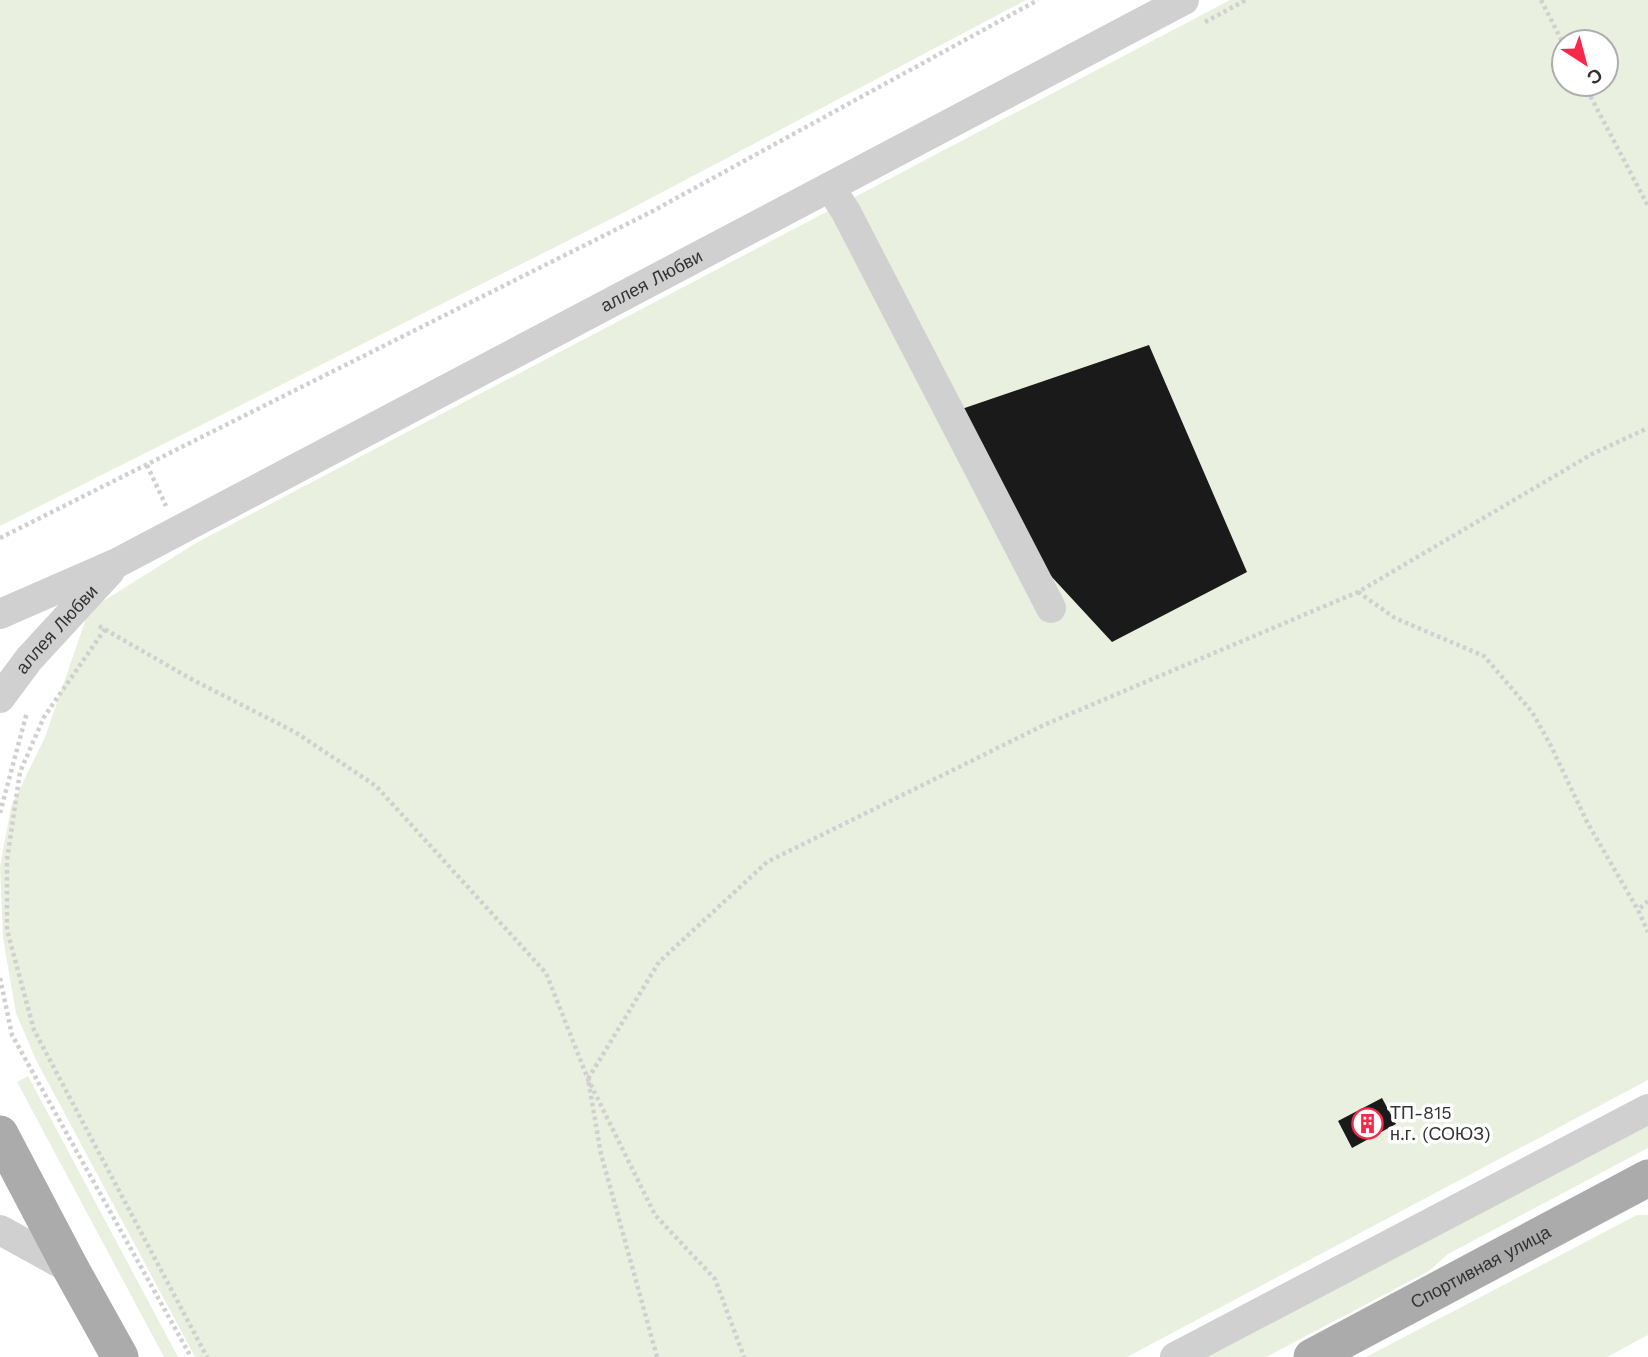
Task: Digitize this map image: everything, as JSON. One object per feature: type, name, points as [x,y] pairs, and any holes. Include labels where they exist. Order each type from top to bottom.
[{"type":"main road","points":[[0,1134],[120,1357]]},
{"type":"main road","name":"Спортивная улица","points":[[1312,1357],[1648,1178]]},
{"type":"street","name":"аллея Любви","points":[[0,614],[117,563],[830,187],[1191,13]]},
{"type":"street","points":[[830,187],[846,212],[1051,608]]},
{"type":"street","name":"аллея Любви","points":[[0,698],[29,659],[117,563]]},
{"type":"street","points":[[1175,1357],[1648,1109]]},
{"type":"street","points":[[0,1230],[71,1269]]},
{"type":"path","points":[[0,538],[651,212],[1038,0]]},
{"type":"path","points":[[1191,13],[1246,0]]},
{"type":"path","points":[[1541,0],[1555,28]]},
{"type":"path","points":[[1591,98],[1648,206]]},
{"type":"path","points":[[657,1357],[601,1154],[588,1079],[659,962],[767,862],[1044,725],[1358,592],[1592,454],[1648,428]]},
{"type":"path","points":[[1358,592],[1395,618],[1484,656],[1532,712],[1587,822],[1648,932]]},
{"type":"path","points":[[97,625],[193,680],[295,732],[376,786],[546,972],[588,1079],[655,1215],[715,1279],[744,1357]]},
{"type":"path","points":[[105,629],[44,717],[20,772],[8,860],[7,930],[34,1030],[206,1357]]},
{"type":"path","points":[[0,813],[28,709]]},
{"type":"path","points":[[1638,910],[1648,901]]},
{"type":"path","points":[[0,978],[12,1035],[191,1357]]},
{"type":"green space","points":[[0,0],[1026,0],[619,215],[0,526]]},
{"type":"green space","points":[[1230,0],[1648,0],[1648,1080],[1127,1357],[195,1357],[36,1060],[16,1013],[3,938],[0,867],[11,807],[45,737],[89,610],[196,543]]},
{"type":"green space","points":[[28,1076],[178,1357],[164,1357],[17,1082]]},
{"type":"green space","points":[[1648,1115],[1648,1148],[1448,1254],[1429,1271],[1266,1357],[1191,1357]]},
{"type":"green space","points":[[1637,1215],[1648,1215],[1648,1335],[1607,1357],[1366,1357]]},
{"type":"building","points":[[1149,345],[1247,572],[1112,642],[1038,562],[950,413]]},
{"type":"building","name":"ТП-815 н.г. (СОЮЗ)","points":[[1382,1098],[1396,1124],[1352,1148],[1338,1121]]},
{"type":"place","name":"ТП-815 н.г. (СОЮЗ)","points":[[1367,1123]]}]
